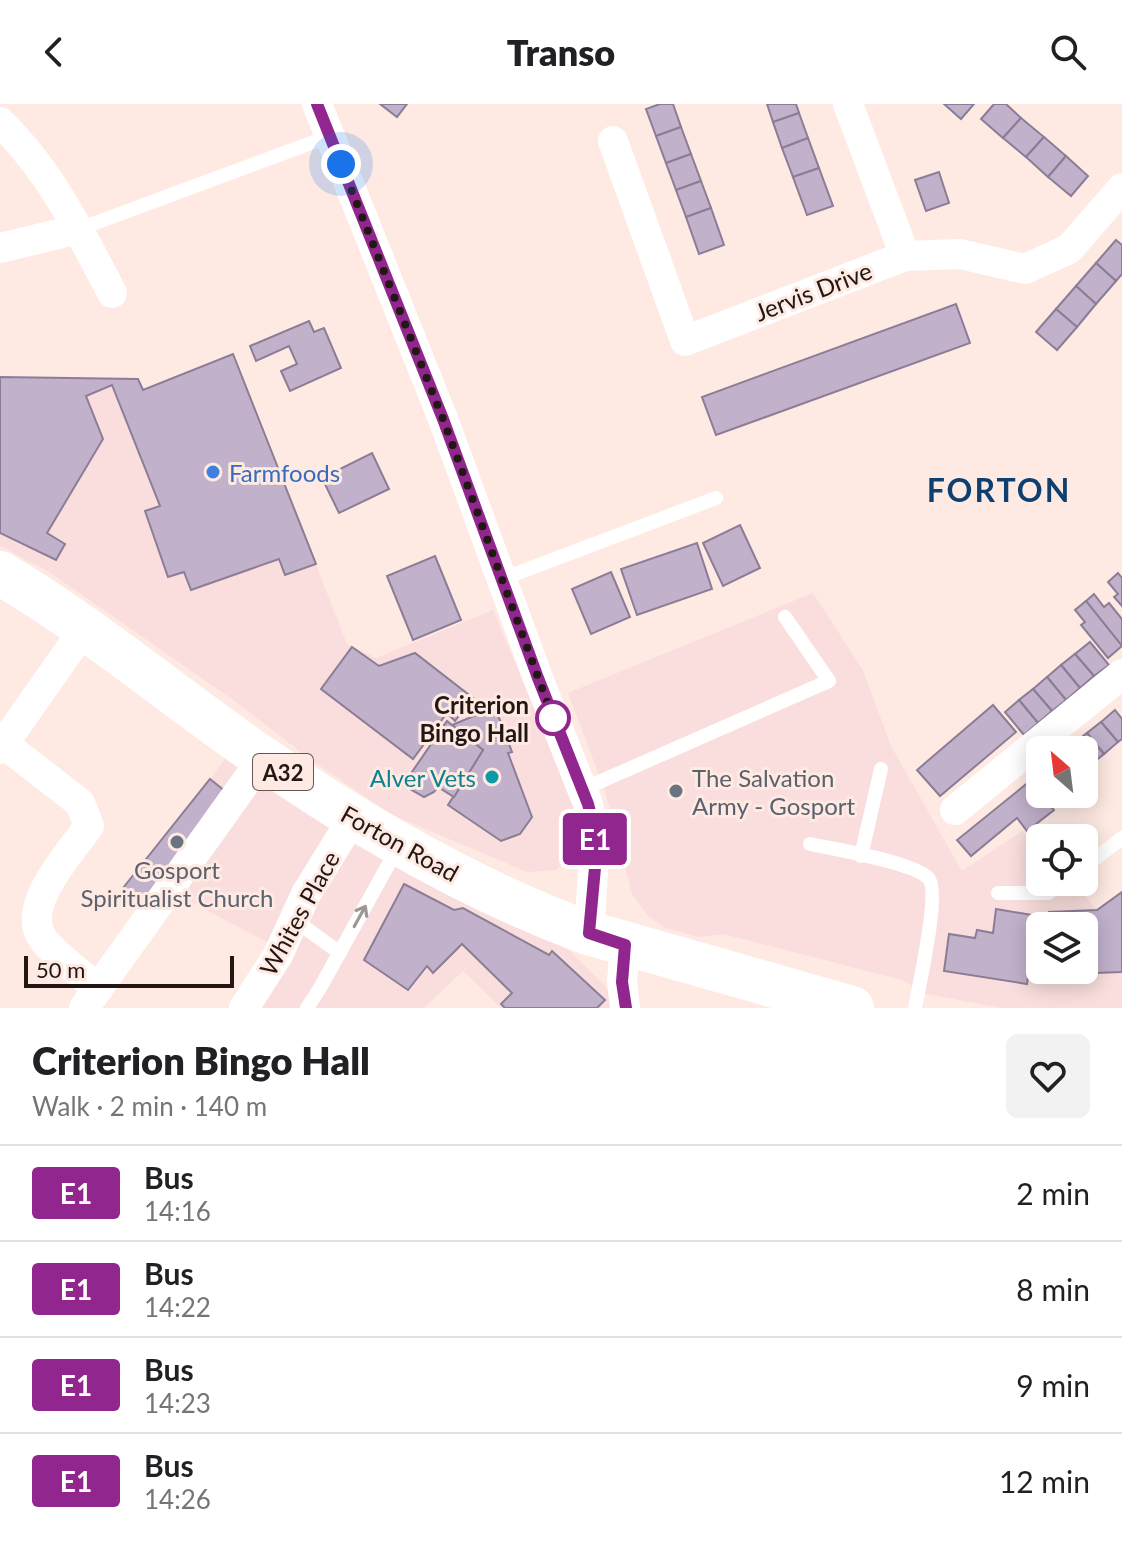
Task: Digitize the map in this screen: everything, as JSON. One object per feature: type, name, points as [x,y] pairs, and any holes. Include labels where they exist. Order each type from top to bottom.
[{"type":"main road","name":"Forton Road","points":[[0,573],[85,628],[263,758],[399,845],[512,902],[607,939],[852,1008]]},
{"type":"street","points":[[317,104],[443,419],[591,813],[607,939],[622,982],[625,1008]]},
{"type":"street","points":[[848,104],[905,256]]},
{"type":"street","points":[[0,122],[24,146],[79,229],[112,293]]},
{"type":"street","name":"Jervis Drive","points":[[613,141],[685,341],[905,256],[960,254],[1025,269],[1069,249],[1122,188]]},
{"type":"street","points":[[0,248],[79,229]]},
{"type":"street","points":[[85,628],[2,746],[80,803],[89,826],[40,894],[36,916],[41,938],[91,999],[263,758]]},
{"type":"street","points":[[955,810],[1122,674]]},
{"type":"street","name":"Whites Place","points":[[244,1008],[278,955],[293,919],[353,818]]},
{"type":"lane","points":[[79,229],[330,136]]},
{"type":"lane","points":[[502,579],[716,498]]},
{"type":"lane","points":[[581,790],[829,681],[785,617]]},
{"type":"lane","points":[[861,856],[881,769]]},
{"type":"lane","points":[[1098,856],[1122,838]]},
{"type":"lane","points":[[810,844],[915,868],[930,879],[934,892],[932,912],[915,1008]]},
{"type":"lane","points":[[307,1008],[399,845]]},
{"type":"lane","points":[[998,893],[1026,893]]},
{"type":"lane","points":[[293,919],[340,953]]},
{"type":"shaded area","points":[[233,354],[347,644],[376,658],[493,610],[578,812],[581,833],[576,851],[556,870],[527,872],[392,815],[49,572],[0,546],[0,377],[138,379],[143,390]]},
{"type":"shaded area","points":[[813,593],[863,670],[891,746],[962,871],[1022,831],[1026,834],[1026,896],[1085,896],[1097,910],[1122,892],[1122,1008],[1002,1008],[926,994],[902,980],[723,934],[698,937],[666,928],[649,917],[632,894],[605,791],[568,693]]},
{"type":"shaded area","points":[[228,755],[356,845],[561,942],[612,993],[615,1008],[501,1008],[463,971],[424,1008],[229,1008],[271,944],[181,897],[147,907],[125,893]]},
{"type":"building","points":[[380,104],[407,104],[397,117]]},
{"type":"building","points":[[673,104],[681,127],[656,136],[646,109]]},
{"type":"building","points":[[767,104],[796,104],[799,113],[773,122]]},
{"type":"building","points":[[944,104],[974,104],[961,119]]},
{"type":"building","points":[[994,104],[1006,104],[1021,118],[1003,138],[981,119]]},
{"type":"building","points":[[799,113],[808,138],[782,148],[773,122]]},
{"type":"building","points":[[1021,118],[1044,137],[1026,157],[1003,138]]},
{"type":"building","points":[[681,127],[691,154],[666,163],[656,136]]},
{"type":"building","points":[[1044,137],[1066,156],[1048,177],[1026,157]]},
{"type":"building","points":[[808,138],[819,168],[793,177],[782,148]]},
{"type":"building","points":[[691,154],[701,181],[676,190],[666,163]]},
{"type":"building","points":[[1066,156],[1088,176],[1071,196],[1048,177]]},
{"type":"building","points":[[819,168],[833,206],[807,215],[793,177]]},
{"type":"building","points":[[939,172],[949,203],[926,211],[915,180]]},
{"type":"building","points":[[701,181],[711,208],[686,217],[676,190]]},
{"type":"building","points":[[711,208],[724,245],[699,254],[686,217]]},
{"type":"building","points":[[1116,240],[1122,245],[1122,274],[1116,281],[1096,263]]},
{"type":"building","points":[[1096,263],[1116,281],[1096,304],[1076,286]]},
{"type":"building","points":[[1076,286],[1096,304],[1077,327],[1056,309]]},
{"type":"building","points":[[956,304],[970,343],[716,435],[702,397]]},
{"type":"building","points":[[1056,309],[1077,327],[1057,350],[1036,332]]},
{"type":"building","points":[[309,321],[314,332],[324,328],[341,368],[290,391],[281,371],[297,364],[289,346],[256,361],[250,346]]},
{"type":"building","name":"Farmfoods","points":[[233,354],[316,564],[285,575],[279,559],[191,590],[184,572],[168,577],[145,511],[160,506],[112,385],[86,396],[103,439],[47,533],[65,544],[56,560],[0,533],[0,377],[138,379],[143,390]]},
{"type":"building","points":[[372,453],[389,489],[339,513],[322,478]]},
{"type":"building","points":[[740,525],[760,568],[723,586],[703,543]]},
{"type":"building","points":[[697,543],[712,589],[637,615],[621,569]]},
{"type":"building","points":[[435,556],[461,620],[413,640],[387,576]]},
{"type":"building","points":[[611,572],[630,617],[591,634],[572,589]]},
{"type":"building","points":[[1118,573],[1122,578],[1122,606],[1114,597],[1118,594],[1108,582]]},
{"type":"building","points":[[1094,594],[1104,607],[1109,603],[1122,619],[1122,646],[1086,601]]},
{"type":"building","points":[[1086,601],[1122,646],[1108,658],[1081,625],[1085,622],[1075,610]]},
{"type":"building","points":[[1090,642],[1109,665],[1094,676],[1075,654]]},
{"type":"building","points":[[352,647],[379,666],[415,653],[473,698],[455,721],[447,713],[413,759],[321,689]]},
{"type":"building","points":[[1075,654],[1094,676],[1080,688],[1061,665]]},
{"type":"building","points":[[1061,665],[1080,688],[1066,700],[1047,677]]},
{"type":"building","points":[[1047,677],[1066,700],[1052,711],[1033,689]]},
{"type":"building","points":[[1033,689],[1052,711],[1038,723],[1019,700]]},
{"type":"building","points":[[1019,700],[1038,723],[1024,735],[1005,712]]},
{"type":"building","points":[[993,705],[1016,732],[940,796],[917,770]]},
{"type":"building","name":"Alver Vets","points":[[495,707],[532,817],[520,834],[501,841],[448,805],[483,750],[452,725]]},
{"type":"building","points":[[1115,710],[1122,719],[1122,739],[1118,742],[1101,722]]},
{"type":"building","points":[[447,721],[483,750],[454,797],[438,787],[424,797],[403,785]]},
{"type":"building","points":[[1101,722],[1118,742],[1104,754],[1098,747],[1098,736],[1087,733]]},
{"type":"building","name":"Gosport Spiritualist Church","points":[[210,779],[231,796],[144,905],[123,888]]},
{"type":"building","points":[[1026,784],[1026,808],[1054,810],[1036,824],[1026,824],[1026,830],[1017,818],[971,856],[957,840]]},
{"type":"building","points":[[404,884],[454,910],[463,908],[549,955],[552,951],[605,1000],[597,1008],[505,1008],[501,1004],[512,993],[462,944],[433,973],[427,966],[408,990],[364,960]]},
{"type":"building","points":[[1122,892],[1122,972],[1098,973],[1098,912],[1049,912],[1097,910]]},
{"type":"building","points":[[996,909],[1026,914],[1026,984],[944,971],[949,934],[975,938],[977,930],[993,933]]},
{"type":"bus line","name":"E1","points":[[317,104],[443,419],[588,804],[596,857],[589,933],[625,945],[622,982],[626,1008]]},
{"type":"place","name":"Farmfoods","points":[[213,472]]},
{"type":"place","name":"Criterion Bingo Hall","points":[[553,718]]},
{"type":"place","name":"Alver Vets","points":[[492,777]]},
{"type":"place","name":"The Salvation Army - Gosport","points":[[676,791]]},
{"type":"place","name":"Gosport Spiritualist Church","points":[[177,842]]},
{"type":"district","name":"FORTON","points":[[999,489]]},
{"type":"route","points":[[341,164],[443,419],[553,718]]}]
